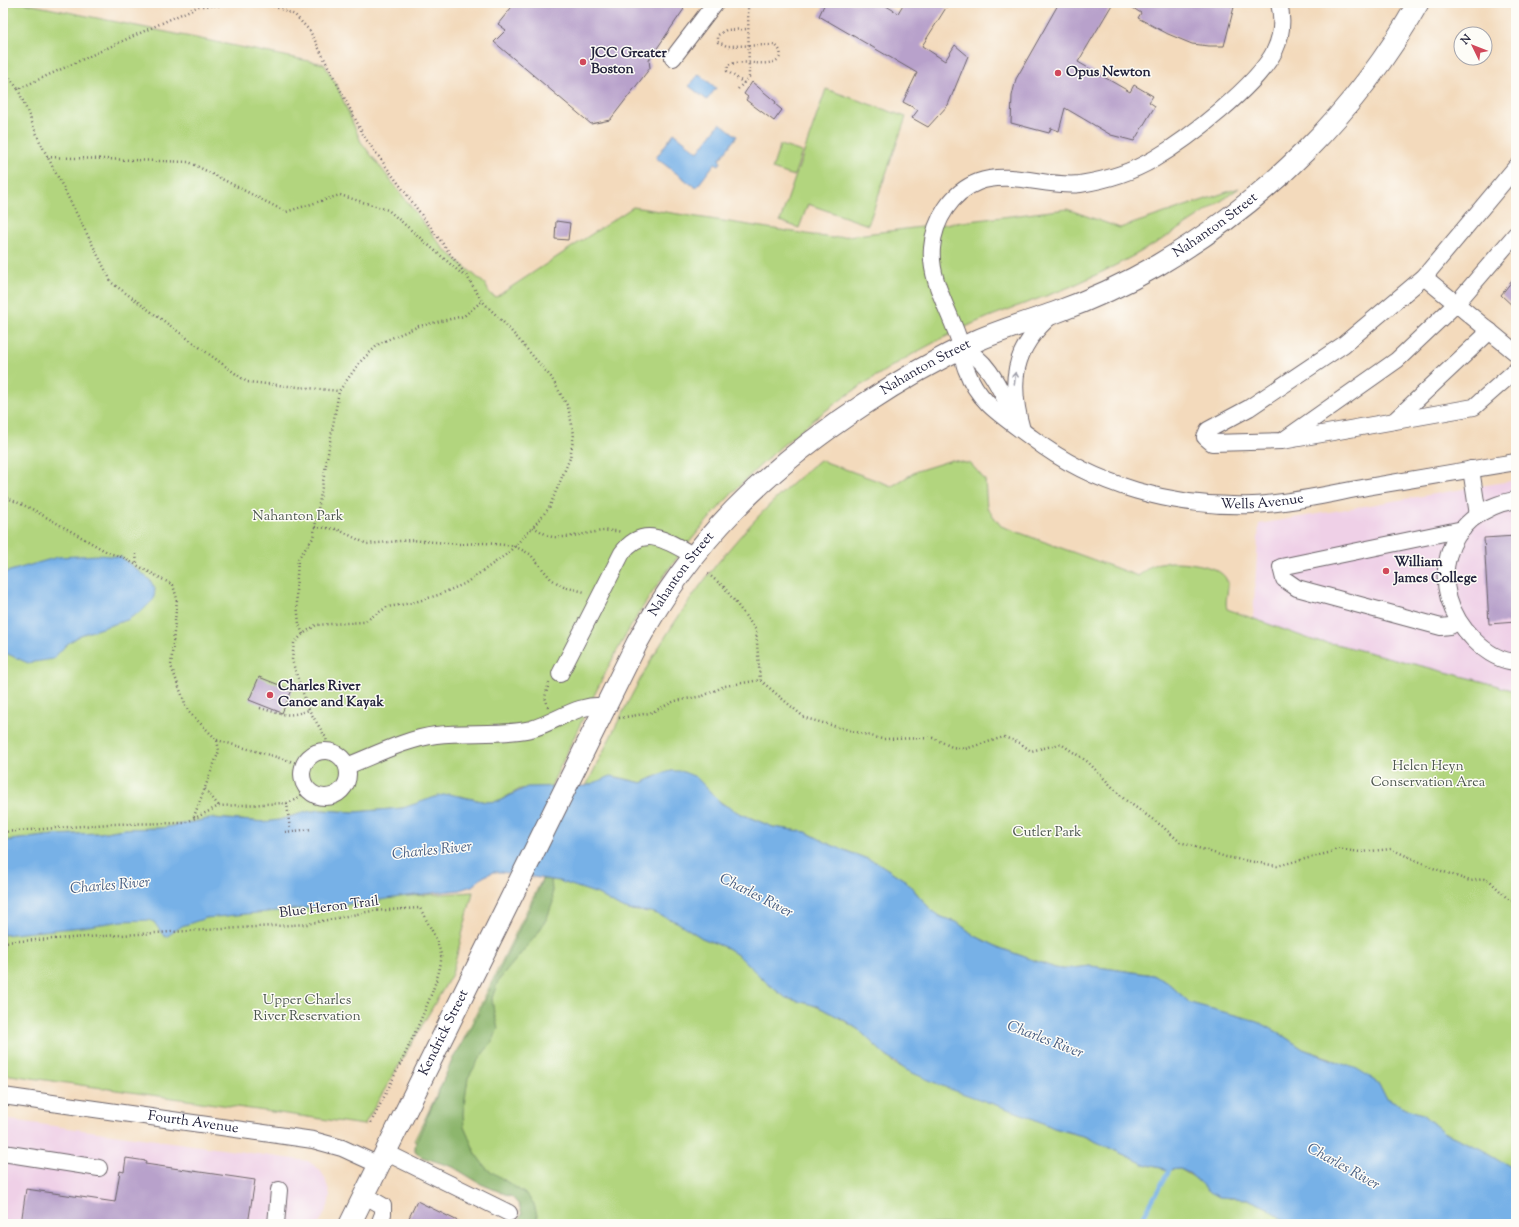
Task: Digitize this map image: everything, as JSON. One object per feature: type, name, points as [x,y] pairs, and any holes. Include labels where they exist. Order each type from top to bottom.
[{"type":"main road","name":"Nahanton Street","points":[[540,842],[603,711],[647,625],[667,592],[693,555],[746,496],[801,449],[890,387],[962,348],[998,332],[1056,313],[1102,293],[1156,266],[1210,232],[1264,190],[1319,138],[1356,96],[1390,48],[1418,3]]},
{"type":"main road","name":"Kendrick Street","points":[[350,1224],[540,842]]},
{"type":"street","points":[[673,58],[715,3]]},
{"type":"street","points":[[962,348],[936,279],[931,251],[937,225],[953,199],[969,187],[988,179],[1005,178],[1060,184],[1079,184],[1120,174],[1153,159],[1218,112],[1258,74],[1273,53],[1278,42],[1282,16],[1279,3]]},
{"type":"street","points":[[1516,167],[1424,277],[1343,345],[1249,408],[1208,430],[1205,437],[1212,443],[1282,441],[1474,408],[1516,370]]},
{"type":"street","points":[[1282,441],[1397,360],[1456,304],[1516,234]]},
{"type":"street","points":[[1424,277],[1516,353]]},
{"type":"street","points":[[1022,430],[1014,392],[1014,376],[1018,362],[1024,348],[1035,332],[1056,313]]},
{"type":"street","points":[[1394,421],[1490,331]]},
{"type":"street","name":"Wells Avenue","points":[[962,348],[974,354],[984,363],[1022,430],[1061,458],[1098,477],[1149,494],[1203,504],[1254,505],[1283,502],[1516,462]]},
{"type":"street","points":[[1471,469],[1478,515]]},
{"type":"street","points":[[1516,500],[1494,506],[1478,515],[1462,529],[1451,549],[1445,577],[1449,604],[1458,622],[1476,642],[1488,652],[1500,658],[1516,662]]},
{"type":"street","points":[[1458,622],[1446,628],[1297,588],[1284,579],[1281,567],[1462,529]]},
{"type":"street","points":[[560,674],[622,553],[634,540],[644,536],[656,538],[693,555]]},
{"type":"street","points":[[347,766],[429,736],[522,730],[554,720],[587,706],[603,711]]},
{"type":"street","points":[[329,752],[342,759],[347,766],[348,780],[340,792],[327,797],[320,797],[308,789],[303,777],[304,765],[314,754],[329,752]]},
{"type":"street","name":"Fourth Avenue","points":[[3,1096],[313,1140],[382,1159],[509,1213]]},
{"type":"street","points":[[3,1153],[99,1168]]},
{"type":"street","points":[[276,1224],[279,1190]]},
{"type":"street","points":[[364,1195],[383,1206],[383,1214],[379,1224]]},
{"type":"path","points":[[194,3],[199,6]]},
{"type":"path","points":[[738,89],[749,77],[748,3]]},
{"type":"path","points":[[18,90],[199,6],[268,4],[295,15],[310,30],[365,138],[468,278],[482,300],[551,377],[568,407],[574,434],[570,458],[549,508],[534,527],[507,554],[494,565],[464,584],[438,595],[412,603],[387,607],[364,622],[316,625],[302,634],[294,644],[292,660],[310,710],[326,738],[329,752]]},
{"type":"path","points":[[744,83],[731,75],[727,68],[728,65],[731,63],[773,62],[780,58],[781,54],[781,51],[775,45],[723,46],[718,42],[720,32],[726,30],[748,29]]},
{"type":"path","points":[[3,56],[4,70],[18,90],[47,157],[112,283],[247,382],[338,392]]},
{"type":"path","points":[[47,157],[189,162],[286,212],[340,195],[388,210],[468,278]]},
{"type":"path","points":[[302,634],[299,624],[296,592],[298,559],[313,538],[338,392],[360,362],[380,342],[419,326],[464,316],[482,300]]},
{"type":"path","points":[[3,496],[32,509],[109,553],[137,564],[173,586],[177,599],[171,666],[188,711],[217,740],[304,765]]},
{"type":"path","points":[[315,527],[338,529],[367,544],[411,540],[459,544],[485,543],[514,546],[530,554],[551,579],[564,587],[599,597]]},
{"type":"path","points":[[534,527],[552,537],[575,536],[608,530],[622,532],[634,540]]},
{"type":"path","points":[[136,554],[137,564]]},
{"type":"path","points":[[708,574],[724,587],[756,630],[760,680],[805,718],[882,739],[933,738],[952,747],[965,749],[1004,737],[1020,743],[1031,751],[1061,744],[1088,762],[1124,799],[1162,826],[1180,842],[1226,857],[1277,866],[1328,853],[1337,848],[1361,852],[1391,849],[1433,868],[1470,881],[1484,879],[1490,881],[1509,900],[1516,901]]},
{"type":"path","points":[[554,720],[545,697],[552,678],[560,674]]},
{"type":"path","points":[[603,711],[626,718],[650,713],[675,701],[703,696],[725,686],[760,680]]},
{"type":"path","points":[[260,708],[286,715],[295,715],[310,710]]},
{"type":"path","points":[[193,819],[219,751],[217,740]]},
{"type":"path","points":[[205,789],[219,806]]},
{"type":"path","points":[[3,832],[109,824],[185,823],[219,806],[286,803],[295,800],[308,789]]},
{"type":"path","points":[[286,803],[290,831]]},
{"type":"path","points":[[285,832],[312,828]]},
{"type":"path","name":"Blue Heron Trail","points":[[3,942],[307,924],[372,911],[420,908],[441,955],[441,968],[431,996],[370,1125]]},
{"type":"shaded area","name":"William James College","points":[[1516,480],[1516,714],[1253,618],[1259,524]]},
{"type":"shaded area","points":[[3,1119],[308,1161],[320,1170],[325,1178],[330,1196],[328,1206],[319,1224],[3,1224]]},
{"type":"green space","name":"Nahanton Park","points":[[3,3],[23,3],[324,64],[337,86],[361,142],[443,248],[485,284],[490,294],[496,297],[633,207],[832,238],[1067,209],[1120,228],[1239,188],[1179,229],[1116,265],[1072,286],[961,329],[912,354],[866,383],[822,414],[780,448],[741,485],[704,524],[670,567],[639,613],[615,655],[551,786],[520,789],[499,801],[486,802],[460,796],[403,808],[355,812],[321,810],[306,812],[279,820],[265,822],[213,818],[162,828],[124,829],[100,833],[54,835],[3,841]]},
{"type":"green space","points":[[826,89],[906,117],[868,225],[808,204],[799,228],[780,221]]},
{"type":"green space","points":[[780,145],[802,152],[794,176],[772,169]]},
{"type":"green space","name":"Cutler Park","points":[[820,460],[892,486],[917,471],[952,460],[971,464],[985,480],[987,508],[1001,526],[1138,576],[1156,564],[1184,562],[1206,566],[1223,575],[1227,581],[1227,609],[1315,641],[1336,644],[1481,681],[1511,690],[1516,694],[1516,708],[1511,712],[1516,714],[1516,1170],[1481,1149],[1443,1132],[1422,1114],[1410,1110],[1387,1098],[1375,1080],[1330,1058],[1303,1049],[1257,1021],[1190,1003],[1167,982],[1153,975],[1091,966],[1062,969],[1055,968],[1000,948],[975,936],[958,923],[939,916],[932,911],[906,881],[878,863],[831,845],[806,832],[773,827],[730,809],[714,797],[696,777],[672,771],[663,773],[642,783],[618,777],[586,786],[653,657],[707,576],[771,503]]},
{"type":"green space","points":[[542,879],[560,881],[598,894],[620,907],[629,910],[651,912],[662,916],[677,922],[702,938],[727,948],[739,956],[779,993],[792,1000],[805,1002],[830,1012],[859,1030],[895,1064],[933,1081],[1025,1115],[1054,1128],[1086,1137],[1144,1164],[1169,1170],[1180,1169],[1229,1198],[1248,1199],[1268,1208],[1290,1224],[527,1224],[529,1198],[414,1141]]},
{"type":"green space","points":[[542,879],[551,879],[553,902],[547,918],[538,933],[498,981],[492,998],[498,1028],[493,1041],[481,1056],[468,1078],[463,1113],[464,1127],[477,1156],[486,1168],[527,1195],[534,1204],[539,1224],[517,1224],[522,1214],[519,1205],[512,1197],[481,1184],[453,1167],[422,1157],[415,1151],[415,1145],[453,1058],[469,1033],[538,891]]},
{"type":"green space","name":"Upper Charles River Reservation","points":[[473,892],[452,974],[364,1125],[3,1074],[3,922]]},
{"type":"water","points":[[699,74],[716,88],[707,100],[689,86]]},
{"type":"water","points":[[720,123],[737,136],[719,160],[721,162],[719,165],[715,163],[696,188],[656,158],[674,133],[698,152]]},
{"type":"water","points":[[99,555],[121,557],[150,580],[155,589],[154,599],[143,610],[127,620],[80,635],[66,645],[53,659],[28,663],[3,652],[3,573],[58,557]]},
{"type":"water","name":"Charles River","points":[[681,771],[696,777],[721,803],[741,814],[773,827],[806,832],[831,845],[878,863],[906,881],[932,911],[939,916],[958,923],[975,936],[1000,948],[1055,968],[1062,969],[1091,966],[1153,975],[1167,982],[1190,1003],[1257,1021],[1303,1049],[1357,1069],[1375,1080],[1387,1098],[1410,1110],[1422,1114],[1443,1132],[1481,1149],[1516,1170],[1516,1224],[1290,1224],[1268,1208],[1248,1199],[1219,1197],[1210,1192],[1189,1173],[1180,1169],[1169,1170],[1144,1164],[1086,1137],[1054,1128],[1025,1115],[947,1088],[906,1070],[885,1055],[859,1030],[844,1020],[817,1006],[786,998],[768,984],[739,956],[727,948],[702,938],[677,922],[651,912],[629,910],[620,907],[598,894],[559,881],[493,872],[483,877],[472,886],[459,890],[359,903],[206,918],[182,926],[166,937],[154,922],[149,920],[122,921],[82,927],[3,935],[3,841],[54,835],[100,833],[124,829],[162,828],[213,818],[265,822],[321,810],[355,812],[403,808],[438,796],[449,794],[486,802],[499,801],[527,787],[586,786],[611,776],[642,783],[663,773]]},
{"type":"building","name":"JCC Greater Boston","points":[[515,3],[677,3],[684,9],[649,60],[650,68],[610,120],[591,124],[494,42],[506,30],[498,24]]},
{"type":"building","points":[[825,3],[881,3],[898,13],[904,3],[949,3],[922,46],[945,61],[955,45],[968,56],[948,105],[928,127],[912,118],[918,110],[903,102],[917,73],[819,16]]},
{"type":"building","name":"Opus Newton","points":[[1059,3],[1113,3],[1078,62],[1130,92],[1134,85],[1153,96],[1149,102],[1155,106],[1134,141],[1111,135],[1065,108],[1059,131],[1051,128],[1049,133],[1011,123],[1012,96],[1016,79]]},
{"type":"building","name":"Opus Newton","points":[[1125,3],[1230,3],[1229,5],[1234,7],[1224,46],[1209,46],[1192,44],[1168,34],[1138,18],[1141,13]]},
{"type":"building","points":[[752,82],[776,102],[775,104],[782,110],[774,121],[746,100],[748,97],[744,94]]},
{"type":"building","points":[[556,221],[570,223],[568,240],[555,239]]},
{"type":"building","points":[[1516,276],[1516,309],[1501,295]]},
{"type":"building","points":[[1516,536],[1516,622],[1489,624],[1484,538]]},
{"type":"building","name":"Charles River Canoe and Kayak","points":[[259,677],[292,690],[282,713],[249,700]]},
{"type":"building","points":[[126,1158],[146,1161],[145,1164],[255,1180],[248,1224],[21,1224],[26,1189],[115,1202],[120,1171],[124,1172]]},
{"type":"building","points":[[417,1201],[464,1224],[406,1224]]},
{"type":"waterway","points":[[1139,1224],[1172,1165]]},
{"type":"place","name":"JCC Greater Boston","points":[[583,62]]},
{"type":"place","name":"Opus Newton","points":[[1058,73]]},
{"type":"place","name":"William James College","points":[[1386,571]]},
{"type":"place","name":"Charles River Canoe and Kayak","points":[[270,695]]},
{"type":"park label","name":"Helen Heyn Conservation Area","points":[[1428,776]]}]
